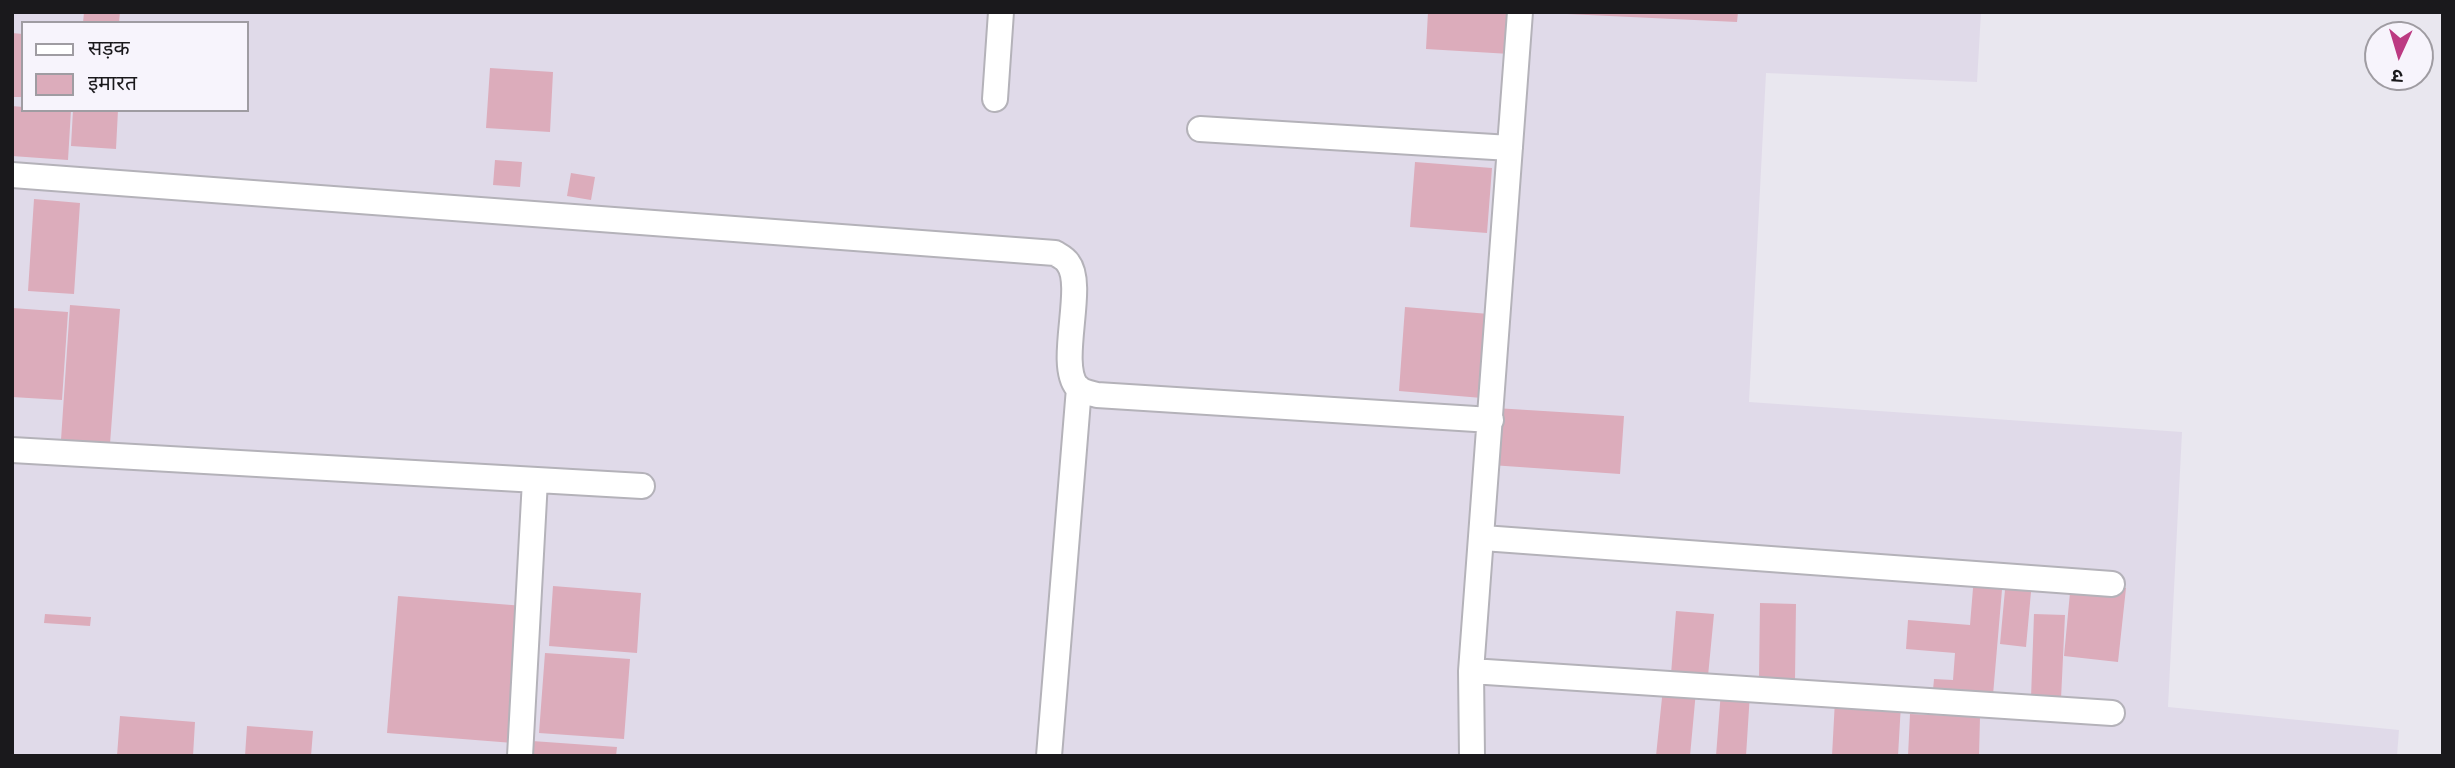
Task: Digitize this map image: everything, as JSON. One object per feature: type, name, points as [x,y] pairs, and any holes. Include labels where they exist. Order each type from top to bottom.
[{"type":"lane","points":[[995,99],[1001,12]]},
{"type":"lane","points":[[1472,756],[1471,671],[1483,538],[1520,12]]},
{"type":"lane","points":[[1200,129],[1510,148]]},
{"type":"lane","points":[[12,175],[1055,253],[1066,259],[1074,274],[1070,369],[1079,388],[1049,756]]},
{"type":"lane","points":[[1079,388],[1097,395],[1490,420]]},
{"type":"lane","points":[[12,450],[642,486]]},
{"type":"lane","points":[[520,756],[535,480]]},
{"type":"lane","points":[[1483,538],[2112,584]]},
{"type":"lane","points":[[1471,671],[2112,713]]},
{"type":"shaded area","points":[[12,12],[1981,12],[1977,82],[1766,73],[1749,402],[2182,432],[2168,707],[2399,730],[2397,756],[12,756]]},
{"type":"building","points":[[84,12],[120,12],[119,21],[83,21]]},
{"type":"building","points":[[1428,12],[1513,12],[1510,54],[1426,49]]},
{"type":"building","points":[[1567,12],[1738,12],[1737,22]]},
{"type":"building","points":[[12,33],[21,34],[21,97],[12,97]]},
{"type":"building","points":[[490,68],[553,72],[550,132],[486,128]]},
{"type":"building","points":[[12,106],[21,107],[21,112],[71,112],[68,160],[12,156]]},
{"type":"building","points":[[73,112],[118,112],[116,149],[71,146]]},
{"type":"building","points":[[495,160],[522,162],[520,187],[493,185]]},
{"type":"building","points":[[1415,162],[1492,168],[1487,233],[1410,227]]},
{"type":"building","points":[[571,173],[595,177],[591,200],[567,196]]},
{"type":"building","points":[[34,199],[80,203],[74,294],[28,291]]},
{"type":"building","points":[[70,305],[120,309],[110,444],[61,440]]},
{"type":"building","points":[[1405,307],[1489,314],[1482,398],[1399,391]]},
{"type":"building","points":[[12,308],[68,312],[62,400],[12,397]]},
{"type":"building","points":[[1495,408],[1624,416],[1620,474],[1491,465]]},
{"type":"building","points":[[1974,576],[2003,578],[1993,695],[1933,690],[1934,679],[1953,680],[1955,653],[1906,649],[1908,620],[1970,625]]},
{"type":"building","points":[[2006,579],[2032,581],[2026,647],[2000,644]]},
{"type":"building","points":[[2071,582],[2126,588],[2118,662],[2064,656]]},
{"type":"building","points":[[553,586],[641,593],[637,653],[549,646]]},
{"type":"building","points":[[398,596],[524,606],[513,743],[387,733]]},
{"type":"building","points":[[1760,603],[1796,604],[1795,680],[1759,679]]},
{"type":"building","points":[[1676,611],[1714,614],[1708,676],[1671,674]]},
{"type":"building","points":[[45,614],[91,617],[90,626],[44,623]]},
{"type":"building","points":[[2034,614],[2065,615],[2061,699],[2031,698]]},
{"type":"building","points":[[545,653],[630,659],[624,739],[539,733]]},
{"type":"building","points":[[1663,688],[1696,691],[1690,756],[1656,756]]},
{"type":"building","points":[[1721,691],[1750,693],[1746,756],[1716,756]]},
{"type":"building","points":[[1835,700],[1901,704],[1898,756],[1832,756]]},
{"type":"building","points":[[1910,714],[1980,717],[1979,756],[1908,756]]},
{"type":"building","points":[[120,716],[195,722],[193,756],[117,756]]},
{"type":"building","points":[[247,726],[313,731],[311,756],[245,756]]},
{"type":"building","points":[[532,741],[617,747],[616,756],[531,756]]}]
